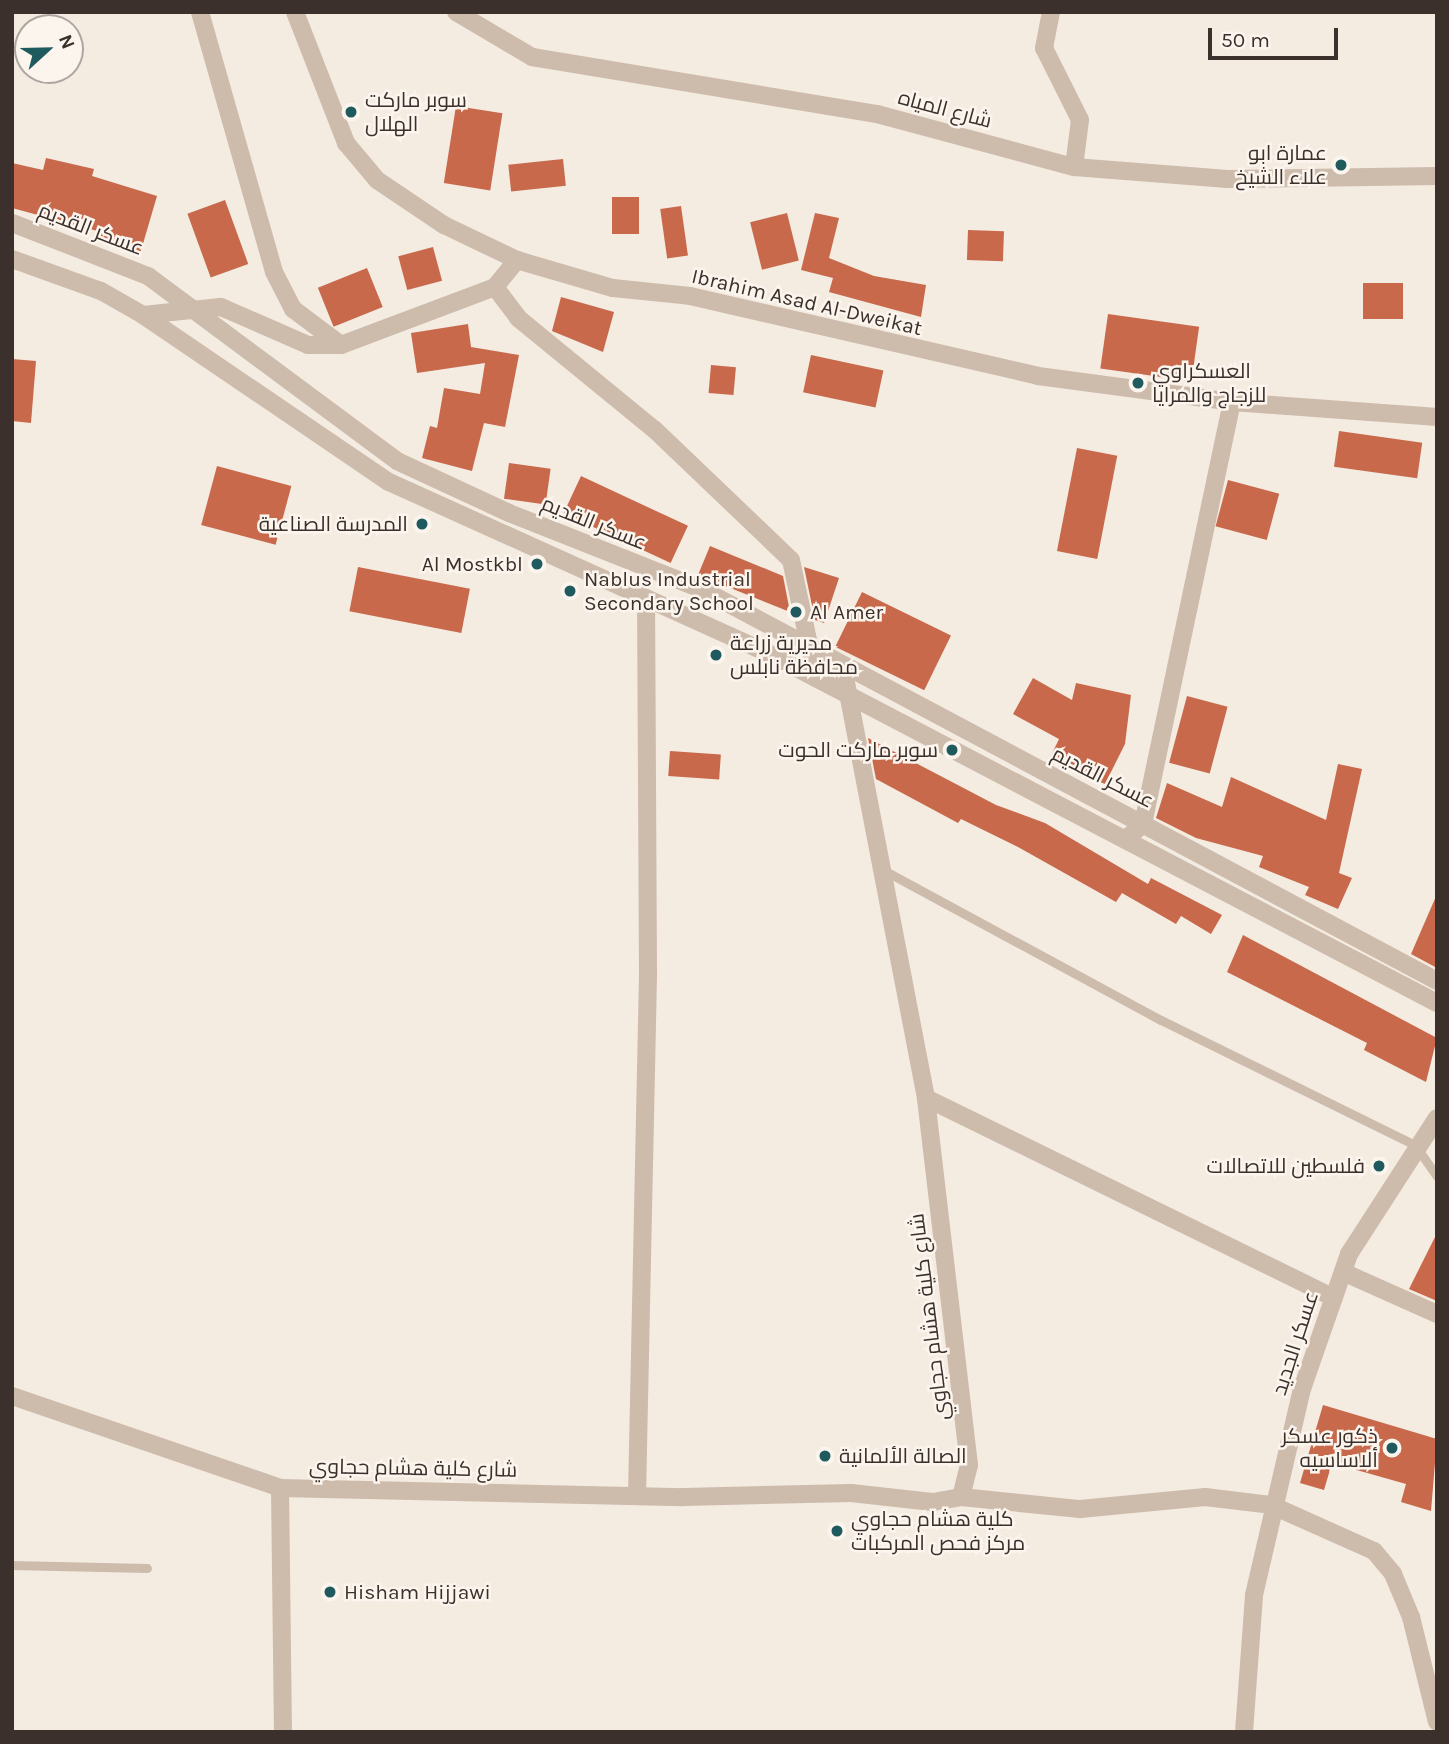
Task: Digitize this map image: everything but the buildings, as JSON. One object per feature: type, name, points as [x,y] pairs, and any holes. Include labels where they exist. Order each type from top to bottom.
[{"type":"street","points":[[200,12],[274,272],[293,309],[341,345]]},
{"type":"street","name":"Ibrahim Asad Al-Dweikat","points":[[295,12],[346,144],[377,180],[444,225],[517,260],[613,288],[690,296],[1038,376],[1232,402],[1437,416]]},
{"type":"street","name":"شارع المياه","points":[[456,12],[532,57],[877,114],[1074,167],[1228,179],[1437,176]]},
{"type":"street","points":[[1051,12],[1044,48],[1080,120],[1074,167]]},
{"type":"street","name":"عسكر القديم","points":[[12,223],[99,252],[189,306],[397,461],[509,513],[703,590],[1437,981]]},
{"type":"street","name":"عسكر القديم","points":[[12,259],[101,291],[143,315],[389,482],[816,678],[1127,838],[1437,1003]]},
{"type":"street","points":[[143,315],[189,306],[221,307],[308,345],[341,345],[495,286],[517,260]]},
{"type":"street","points":[[495,286],[519,318],[655,430],[787,555],[814,650],[816,678]]},
{"type":"street","points":[[1127,838],[1143,824],[1232,402]]},
{"type":"street","points":[[637,1496],[646,602]]},
{"type":"street","name":"شارع كلية هشام حجاوي","points":[[12,1396],[280,1488],[637,1496],[961,1497],[969,1465],[926,1098],[887,872],[843,666]]},
{"type":"street","points":[[926,1098],[1334,1297]]},
{"type":"street","name":"عسكر الجديد","points":[[1244,1732],[1254,1595],[1271,1505],[1334,1297],[1343,1272],[1415,1145],[1437,1118]]},
{"type":"street","points":[[1343,1272],[1437,1314]]},
{"type":"street","name":"شارع كلية هشام حجاوي","points":[[280,1488],[284,1732]]},
{"type":"street","points":[[961,1497],[1080,1509],[1205,1497],[1271,1505],[1374,1551],[1393,1574],[1434,1700],[1437,1722]]},
{"type":"lane","points":[[887,872],[1161,1020],[1415,1145],[1437,1176]]},
{"type":"lane","points":[[12,1565],[147,1568]]},
{"type":"place","name":"سوبر ماركت الهلال","points":[[351,112]]},
{"type":"place","name":"عمارة ابو علاء الشيخ","points":[[1341,165]]},
{"type":"place","name":"العسكراوي للزجاج والمرايا","points":[[1138,383]]},
{"type":"place","name":"المدرسة الصناعية","points":[[422,524]]},
{"type":"place","name":"Al Mostkbl","points":[[537,564]]},
{"type":"place","name":"Nablus Industrial Secondary School","points":[[570,591]]},
{"type":"place","name":"Al Amer","points":[[796,612]]},
{"type":"place","name":"مديرية زراعة محافظة نابلس","points":[[716,655]]},
{"type":"place","name":"سوبر ماركت الحوت","points":[[952,750]]},
{"type":"place","name":"فلسطين للاتصالات","points":[[1379,1166]]},
{"type":"place","name":"ذكور عسكر ألاساسيه","points":[[1392,1448]]},
{"type":"place","name":"الصالة الألمانية","points":[[825,1456]]},
{"type":"place","name":"كلية هشام حجاوي مركز فحص المركبات","points":[[837,1531]]},
{"type":"place","name":"Hisham Hijjawi","points":[[330,1592]]}]
